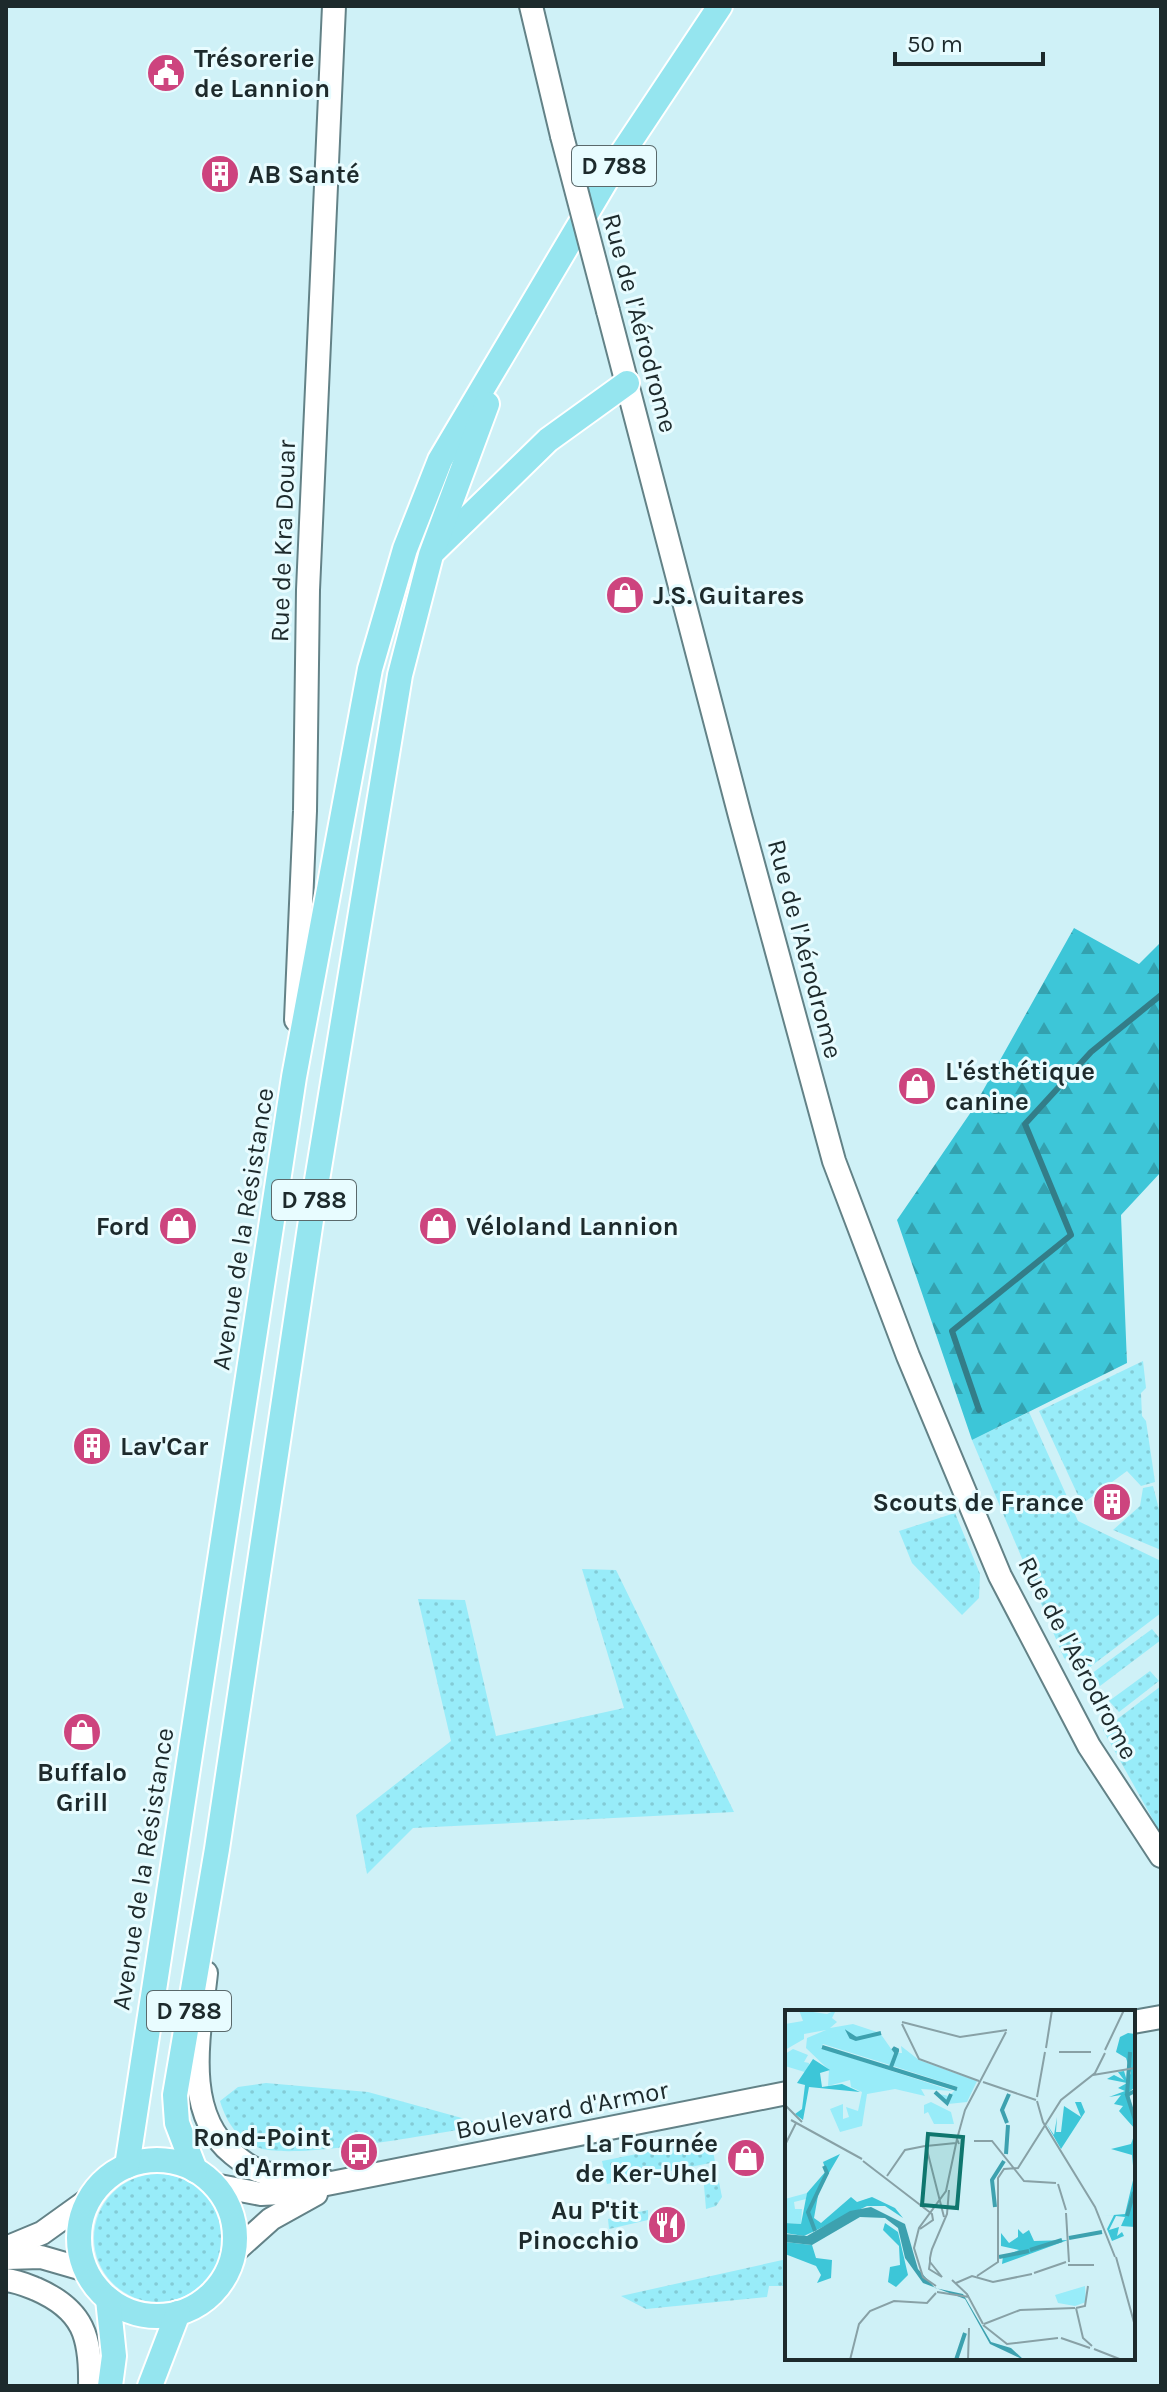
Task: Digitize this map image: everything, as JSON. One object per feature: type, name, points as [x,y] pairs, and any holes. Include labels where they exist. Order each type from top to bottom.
[{"type":"main road","name":"Rue de Kra Douar","points":[[294,1077],[305,811],[308,590],[334,6]]},
{"type":"main road","name":"Rue de l'Aérodrome","points":[[531,6],[562,136],[740,816],[834,1161],[908,1356],[1000,1576],[1089,1746],[1161,1856]]},
{"type":"main road","name":"Avenue de la Résistance","points":[[127,2166],[294,1077],[370,669],[405,549],[440,460],[621,155],[720,6]]},
{"type":"main road","name":"Avenue de la Résistance","points":[[204,2177],[177,2123],[175,2095],[217,1849],[332,1083],[400,675],[431,555],[515,331]]},
{"type":"main road","points":[[431,555],[548,440],[627,383]]},
{"type":"main road","points":[[217,1849],[198,2061],[208,2121],[230,2151],[256,2169],[346,2179]]},
{"type":"main road","points":[[1135,2022],[1161,2017]]},
{"type":"main road","name":"Boulevard d'Armor","points":[[204,2177],[261,2194],[785,2093]]},
{"type":"main road","points":[[6,2248],[42,2233],[88,2200],[101,2183],[127,2166],[161,2160],[204,2177],[232,2217],[233,2253],[225,2276],[210,2295],[178,2313],[141,2314],[108,2299],[86,2270],[78,2234],[88,2200]]},
{"type":"main road","name":"Boulevard d'Armor","points":[[233,2253],[271,2219],[346,2179]]},
{"type":"main road","points":[[6,2258],[41,2257],[86,2270]]},
{"type":"main road","points":[[6,2280],[54,2297],[75,2316],[91,2353],[90,2386]]},
{"type":"main road","points":[[108,2299],[114,2356],[110,2386]]},
{"type":"main road","points":[[150,2386],[178,2313]]},
{"type":"shaded area","points":[[1143,1361],[1146,1388],[1141,1393],[1142,1416],[1146,1421],[1155,1482],[1141,1486],[1127,1471],[1082,1504],[1039,1411]]},
{"type":"shaded area","points":[[1029,1412],[1078,1521],[1161,1561],[1161,1613],[1090,1667],[1079,1670],[1064,1658],[972,1440]]},
{"type":"shaded area","points":[[1153,1486],[1161,1517],[1161,1550],[1113,1530],[1140,1506],[1143,1488]]},
{"type":"shaded area","points":[[955,1513],[980,1574],[979,1598],[962,1615],[912,1563],[899,1531]]},
{"type":"shaded area","points":[[582,1569],[616,1570],[734,1812],[413,1828],[367,1874],[356,1815],[451,1741],[418,1599],[465,1600],[496,1736],[624,1708]]},
{"type":"shaded area","points":[[1152,1629],[1161,1640],[1100,1686],[1091,1674]]},
{"type":"shaded area","points":[[1150,1671],[1159,1681],[1119,1712],[1109,1701]]},
{"type":"shaded area","points":[[1161,1686],[1161,1834],[1103,1730]]},
{"type":"shaded area","points":[[266,2083],[368,2092],[487,2125],[368,2144],[275,2151],[257,2147],[238,2134],[220,2101],[238,2087]]},
{"type":"shaded area","points":[[711,2139],[715,2162],[607,2184],[602,2161]]},
{"type":"shaded area","points":[[717,2172],[722,2197],[716,2206],[706,2209],[703,2174]]},
{"type":"shaded area","points":[[158,2174],[183,2179],[203,2193],[217,2213],[222,2238],[217,2263],[203,2283],[183,2297],[158,2302],[133,2297],[113,2283],[99,2263],[94,2238],[99,2213],[113,2193],[133,2179]]},
{"type":"shaded area","points":[[648,2210],[648,2220],[609,2229],[608,2219]]},
{"type":"shaded area","points":[[785,2259],[785,2286],[769,2286],[767,2297],[646,2309],[621,2296]]},
{"type":"green space","points":[[1074,928],[1139,964],[1161,942],[1161,1172],[1121,1215],[1127,1363],[972,1440],[897,1220],[971,1112]]},
{"type":"waterway","points":[[979,1410],[952,1331],[1071,1235],[1025,1124],[1091,1052],[1161,995]]},
{"type":"place","name":"Trésorerie de Lannion","points":[[166,73]]},
{"type":"place","name":"AB Santé","points":[[220,174]]},
{"type":"place","name":"J.S. Guitares","points":[[625,595]]},
{"type":"place","name":"L'ésthétique canine","points":[[917,1086]]},
{"type":"place","name":"Ford","points":[[178,1226]]},
{"type":"place","name":"Véloland Lannion","points":[[438,1226]]},
{"type":"place","name":"Lav'Car","points":[[92,1446]]},
{"type":"place","name":"Scouts de France","points":[[1112,1502]]},
{"type":"place","name":"Buffalo Grill","points":[[82,1732]]},
{"type":"place","name":"Rond-Point d'Armor","points":[[359,2152]]},
{"type":"place","name":"La Fournée de Ker-Uhel","points":[[746,2158]]},
{"type":"place","name":"Au P'tit Pinocchio","points":[[667,2225]]}]
